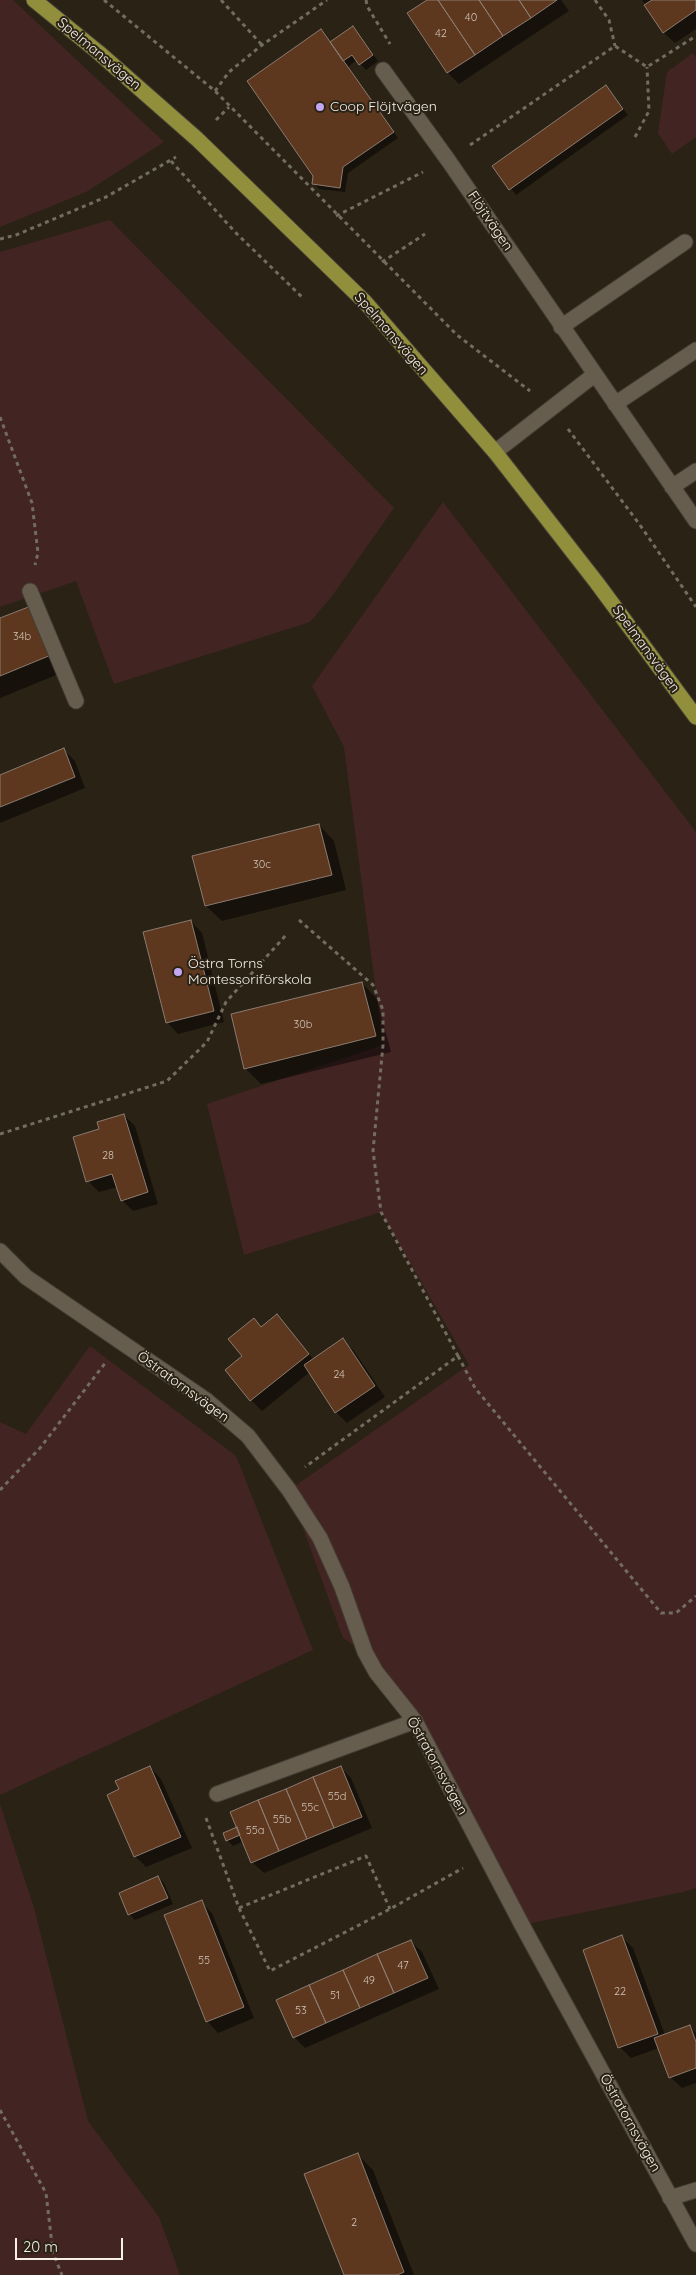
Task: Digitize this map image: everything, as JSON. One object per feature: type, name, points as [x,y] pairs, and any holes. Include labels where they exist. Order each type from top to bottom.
[{"type":"main road","name":"Spelmansvägen","points":[[34,0],[98,52],[198,139],[365,302],[495,452],[597,582],[696,717]]},
{"type":"street","name":"Flöjtvägen","points":[[383,70],[448,160],[696,521]]},
{"type":"street","points":[[561,327],[685,242]]},
{"type":"street","points":[[614,404],[696,350]]},
{"type":"street","points":[[495,452],[594,375]]},
{"type":"street","points":[[672,487],[696,471]]},
{"type":"street","points":[[30,591],[76,701]]},
{"type":"street","name":"Östratornsvägen","points":[[0,1251],[26,1277],[206,1400],[248,1436],[284,1482],[320,1538],[342,1587],[365,1652],[376,1672],[415,1721],[485,1855],[696,2244]]},
{"type":"street","points":[[217,1794],[415,1721]]},
{"type":"street","points":[[670,2198],[696,2190]]},
{"type":"path","points":[[104,0],[214,91],[336,216],[457,335],[552,408],[640,525],[696,607]]},
{"type":"path","points":[[221,0],[262,45]]},
{"type":"path","points":[[214,91],[229,72],[262,45],[327,0]]},
{"type":"path","points":[[366,0],[367,6],[392,46],[383,70]]},
{"type":"path","points":[[595,0],[609,20],[615,46],[647,67]]},
{"type":"path","points":[[647,67],[696,36]]},
{"type":"path","points":[[336,216],[448,160],[615,46]]},
{"type":"path","points":[[635,137],[649,111],[647,67]]},
{"type":"path","points":[[0,239],[16,235],[106,197],[171,161],[198,139],[230,107]]},
{"type":"path","points":[[171,161],[235,232],[304,300]]},
{"type":"path","points":[[382,262],[425,234]]},
{"type":"path","points":[[0,417],[32,503],[38,553],[30,591]]},
{"type":"path","points":[[300,920],[373,985],[383,1010],[383,1045],[373,1151],[381,1212],[475,1388],[661,1613],[676,1613],[696,1596]]},
{"type":"path","points":[[0,1134],[167,1081],[207,1042],[226,1002],[286,935]]},
{"type":"path","points":[[0,1490],[40,1448],[121,1342]]},
{"type":"path","points":[[284,1482],[458,1356]]},
{"type":"path","points":[[217,1794],[198,1799],[239,1908],[270,1971],[390,1909],[485,1855]]},
{"type":"path","points":[[239,1908],[366,1856],[390,1909]]},
{"type":"path","points":[[0,2110],[46,2193],[53,2253],[62,2275]]},
{"type":"shaded area","points":[[0,0],[13,0],[164,142],[86,192],[0,227]]},
{"type":"shaded area","points":[[693,53],[696,58],[696,137],[672,154],[658,133],[667,72]]},
{"type":"shaded area","points":[[110,220],[394,508],[332,596],[310,622],[114,684],[76,581],[0,607],[0,252]]},
{"type":"shaded area","points":[[443,502],[696,832],[696,1888],[522,1925],[415,1721],[365,1652],[343,1638],[289,1490],[469,1365],[381,1212],[244,1255],[207,1104],[383,1045],[344,747],[312,686]]},
{"type":"shaded area","points":[[90,1346],[236,1456],[313,1650],[0,1795],[0,1422],[26,1434]]},
{"type":"shaded area","points":[[0,1804],[34,1908],[88,2121],[159,2217],[180,2275],[0,2275]]},
{"type":"building","points":[[427,0],[438,0],[475,55],[447,73],[407,13]]},
{"type":"building","points":[[438,0],[479,0],[503,36],[475,55]]},
{"type":"building","points":[[479,0],[519,0],[531,18],[503,36]]},
{"type":"building","points":[[519,0],[557,0],[531,18]]},
{"type":"building","points":[[652,0],[696,0],[696,10],[663,33],[644,5]]},
{"type":"building","points":[[353,26],[373,55],[359,65],[352,55],[343,61],[330,42]]},
{"type":"building","name":"Coop Flöjtvägen","points":[[321,29],[394,132],[343,167],[340,188],[312,184],[313,176],[247,81]]},
{"type":"building","points":[[606,85],[623,109],[509,190],[492,166]]},
{"type":"building","points":[[31,606],[51,655],[0,676],[0,618]]},
{"type":"building","points":[[64,748],[75,777],[0,807],[0,775]]},
{"type":"building","points":[[319,824],[332,875],[205,906],[192,856]]},
{"type":"building","name":"Östra Torns Montessoriförskola","points":[[191,920],[214,1011],[166,1023],[143,932]]},
{"type":"building","points":[[362,982],[376,1036],[244,1069],[231,1014]]},
{"type":"building","points":[[124,1114],[148,1192],[121,1201],[112,1174],[86,1182],[73,1137],[99,1129],[97,1122]]},
{"type":"building","points":[[277,1314],[309,1354],[250,1401],[225,1370],[242,1356],[228,1339],[254,1318],[261,1327]]},
{"type":"building","points":[[343,1338],[375,1386],[335,1413],[304,1365]]},
{"type":"building","points":[[150,1766],[181,1837],[134,1857],[107,1795],[119,1789],[115,1781]]},
{"type":"building","points":[[341,1766],[362,1817],[334,1828],[313,1777]]},
{"type":"building","points":[[313,1777],[334,1828],[307,1839],[286,1789]]},
{"type":"building","points":[[286,1789],[307,1839],[279,1851],[258,1800]]},
{"type":"building","points":[[258,1800],[279,1851],[251,1863],[230,1812]]},
{"type":"building","points":[[237,1827],[240,1835],[226,1841],[223,1833]]},
{"type":"building","points":[[158,1876],[168,1898],[128,1915],[119,1893]]},
{"type":"building","points":[[202,1900],[244,2007],[206,2022],[164,1915]]},
{"type":"building","points":[[622,1935],[658,2034],[618,2048],[583,1950]]},
{"type":"building","points":[[411,1940],[428,1978],[394,1993],[377,1954]]},
{"type":"building","points":[[377,1954],[394,1993],[360,2008],[343,1970]]},
{"type":"building","points":[[343,1970],[360,2008],[326,2023],[309,1985]]},
{"type":"building","points":[[309,1985],[326,2023],[293,2038],[276,2000]]},
{"type":"building","points":[[690,2025],[696,2042],[696,2068],[669,2078],[654,2038]]},
{"type":"building","points":[[358,2153],[404,2272],[397,2275],[344,2275],[304,2174]]},
{"type":"place","name":"Coop Flöjtvägen","points":[[320,107]]},
{"type":"place","name":"Östra Torns Montessoriförskola","points":[[178,972]]}]
